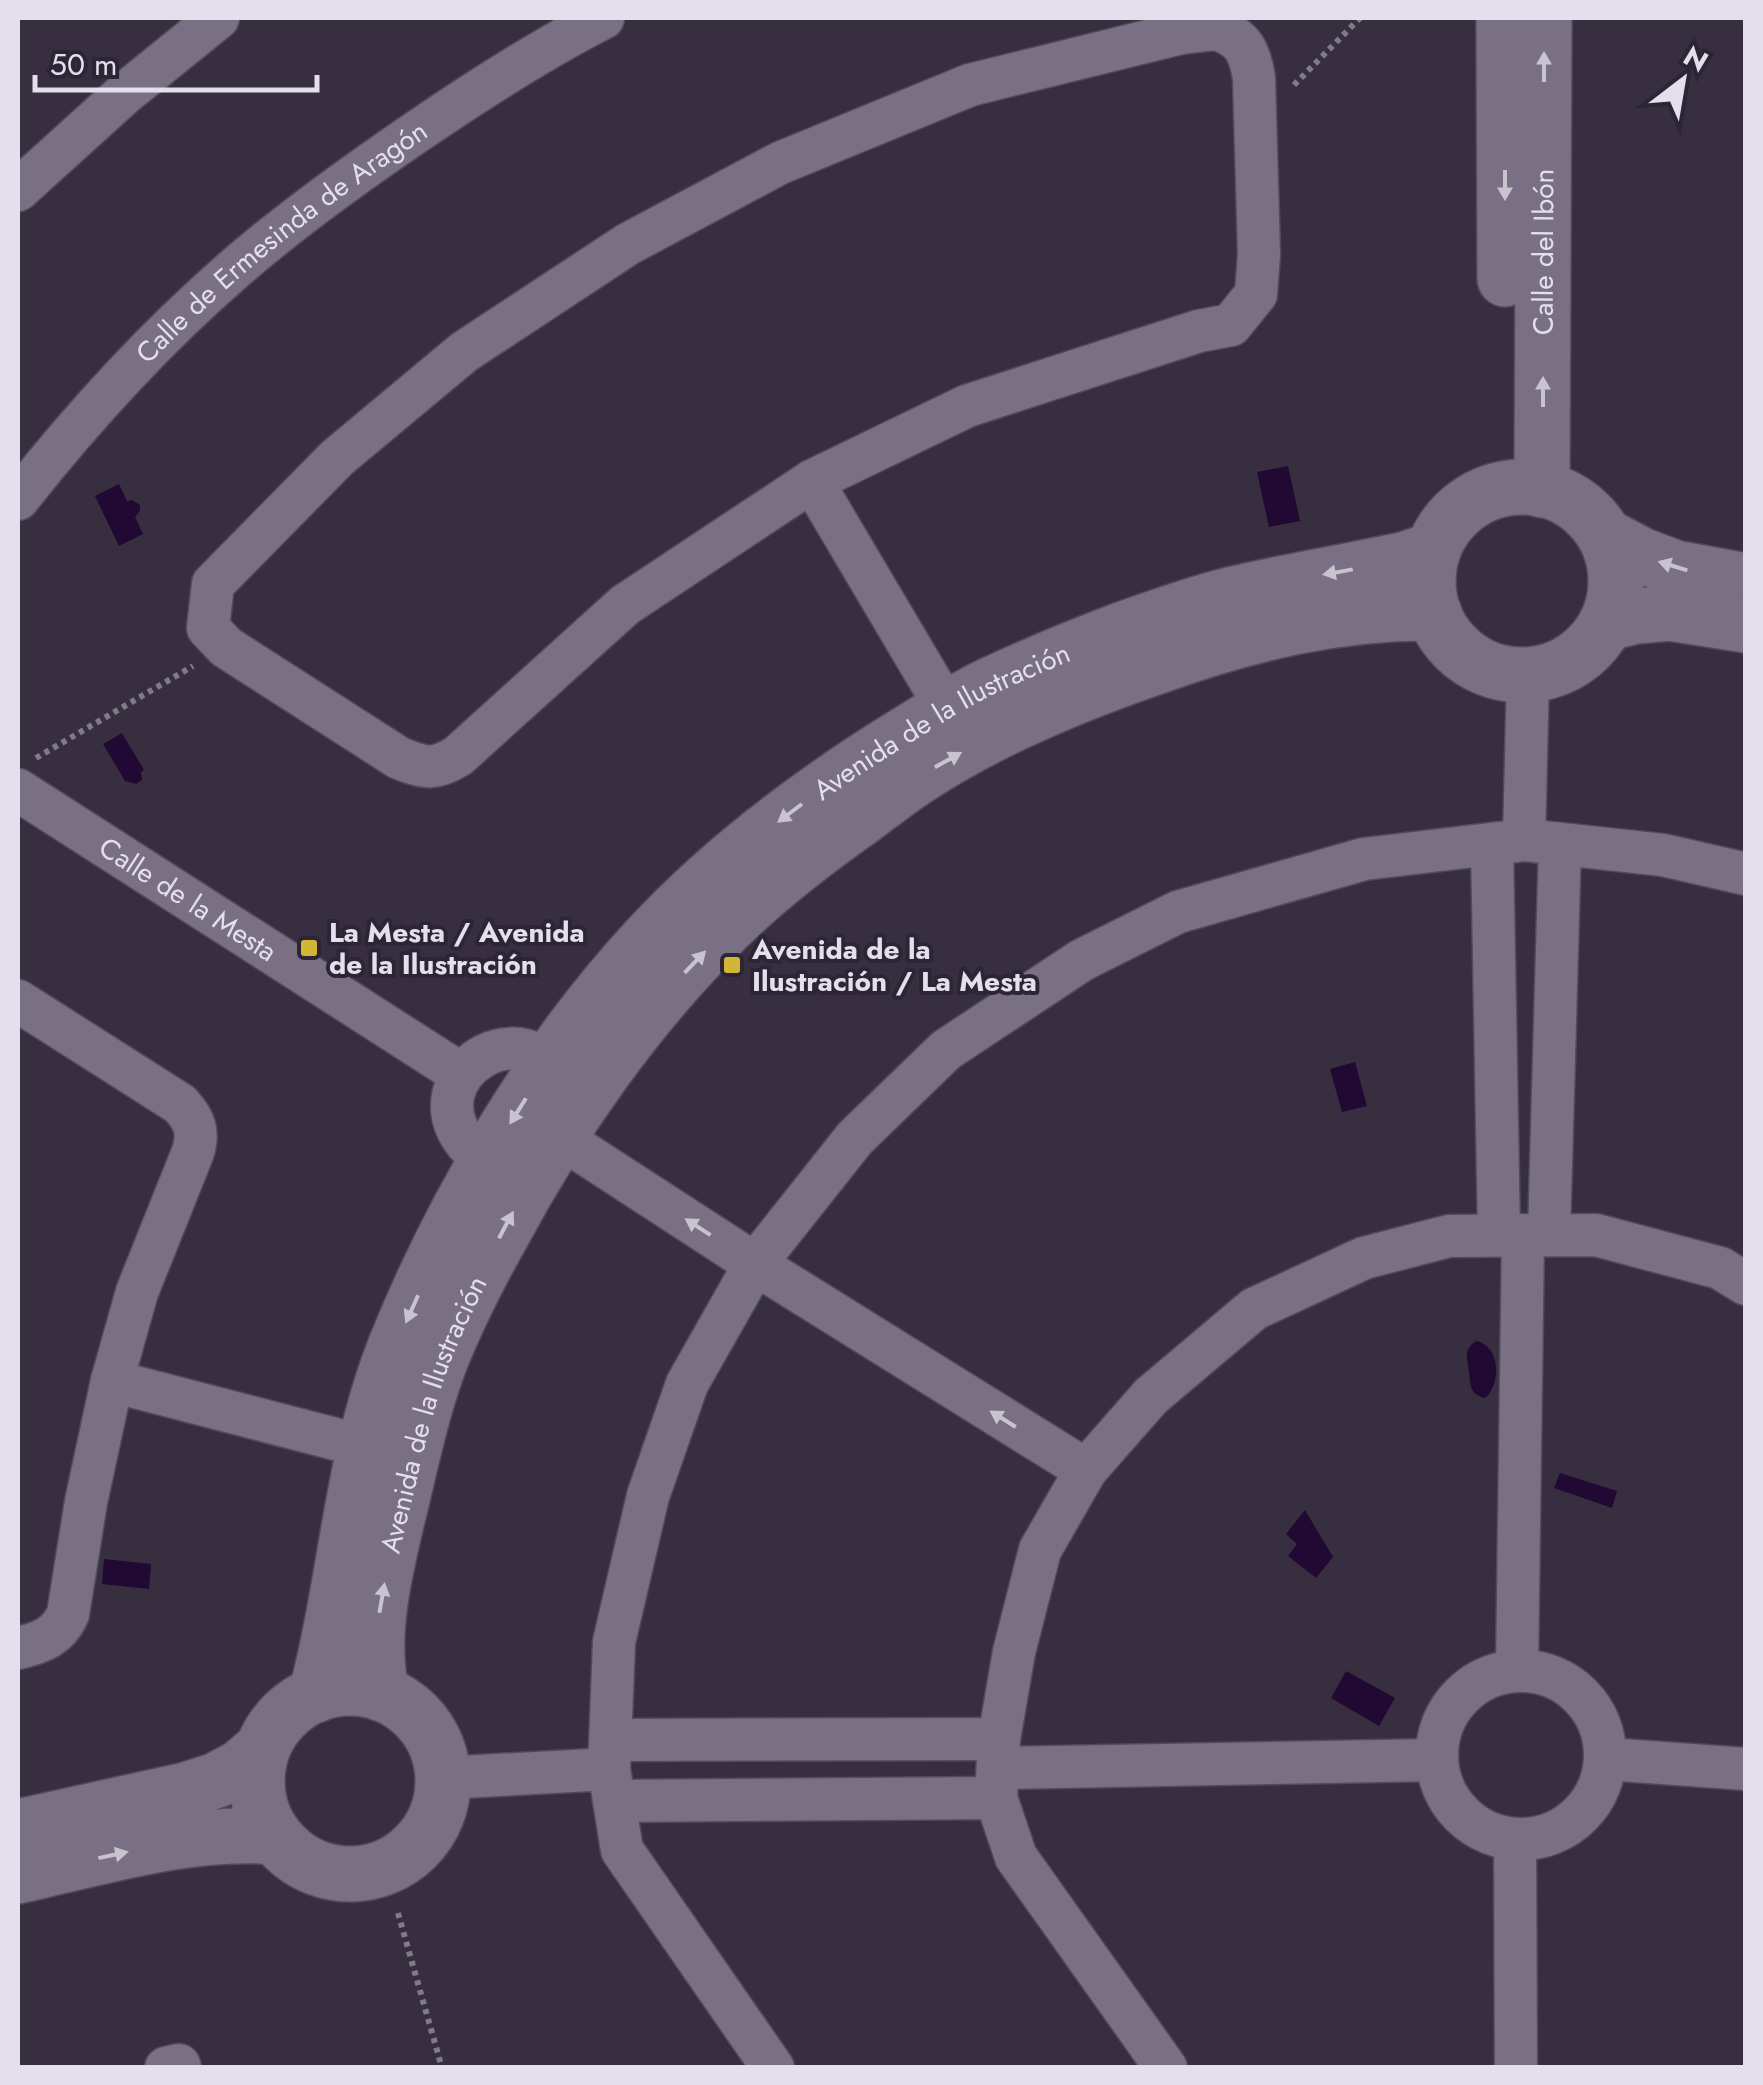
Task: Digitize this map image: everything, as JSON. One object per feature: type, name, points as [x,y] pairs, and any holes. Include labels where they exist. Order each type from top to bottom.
[{"type":"street","points":[[18,190],[110,106],[218,18]]},
{"type":"street","name":"Calle del Ibón","points":[[1504,18],[1524,489]]},
{"type":"street","name":"Calle del Ibón","points":[[1524,489],[1544,18]]},
{"type":"street","name":"Calle de Ermesinda de Aragón","points":[[18,499],[60,445],[150,348],[232,270],[344,182],[467,97],[589,21]]},
{"type":"street","points":[[1216,28],[1246,46],[1254,78],[1259,254],[1256,294],[1231,326],[1199,331],[967,406],[812,481],[625,605],[458,756],[436,768],[399,758],[226,647],[208,628],[213,584],[337,458],[464,352],[628,244],[780,162],[970,85],[1181,33],[1216,28]]},
{"type":"street","points":[[812,481],[947,709]]},
{"type":"street","points":[[1524,489],[1561,496],[1594,520],[1605,536],[1616,580],[1614,602],[1596,640],[1566,665],[1528,675],[1504,673],[1461,652],[1445,634],[1434,613],[1428,582],[1433,550],[1444,528],[1482,496],[1524,489]]},
{"type":"street","points":[[1605,536],[1675,568],[1746,580]]},
{"type":"street","name":"Avenida de la Ilustración","points":[[316,1695],[366,1446],[395,1347],[434,1260],[488,1160],[549,1063],[646,941],[746,846],[846,771],[987,686],[1122,630],[1208,602],[1386,564],[1433,550]]},
{"type":"street","name":"Avenida de la Ilustración","points":[[382,1694],[376,1656],[380,1602],[420,1423],[440,1361],[518,1203],[566,1141],[625,1044],[674,982],[728,926],[817,850],[923,774],[992,735],[1084,692],[1198,652],[1299,624],[1390,612],[1434,613]]},
{"type":"street","points":[[1607,623],[1670,612],[1746,625]]},
{"type":"street","points":[[1517,1670],[1528,675]]},
{"type":"street","name":"Calle de la Mesta","points":[[26,775],[462,1074]]},
{"type":"street","points":[[1524,1235],[1525,842]]},
{"type":"street","points":[[773,2068],[622,1850],[611,1770],[614,1642],[648,1496],[687,1384],[755,1264],[856,1138],[946,1050],[1082,960],[1178,912],[1364,858],[1525,842],[1663,855],[1746,874]]},
{"type":"street","points":[[18,1001],[180,1104],[196,1129],[192,1152],[137,1292],[112,1381],[86,1502],[68,1614],[48,1639],[18,1648]]},
{"type":"street","points":[[503,1048],[520,1049],[549,1063],[566,1089],[566,1141],[528,1162],[488,1160],[471,1149],[458,1133],[452,1113],[453,1092],[462,1074],[472,1062],[503,1048]]},
{"type":"street","points":[[566,1141],[1086,1470]]},
{"type":"street","points":[[1166,2068],[1016,1856],[998,1769],[1014,1652],[1040,1550],[1086,1470],[1151,1396],[1254,1309],[1364,1258],[1449,1236],[1596,1234],[1720,1268],[1746,1284]]},
{"type":"street","points":[[112,1381],[366,1446]]},
{"type":"street","points":[[1517,1670],[1545,1674],[1570,1686],[1590,1706],[1603,1730],[1607,1758],[1601,1785],[1588,1809],[1568,1827],[1542,1838],[1515,1840],[1491,1834],[1470,1822],[1453,1805],[1436,1760],[1439,1733],[1450,1709],[1468,1689],[1491,1676],[1517,1670]]},
{"type":"street","points":[[349,1688],[382,1694],[409,1710],[436,1747],[443,1778],[442,1797],[427,1834],[399,1860],[362,1873],[323,1870],[305,1862],[275,1837],[264,1817],[258,1794],[262,1750],[278,1722],[316,1695],[349,1688]]},
{"type":"street","points":[[18,1827],[186,1790],[217,1780],[262,1750]]},
{"type":"street","points":[[1607,1758],[1746,1769]]},
{"type":"street","points":[[443,1778],[611,1770],[998,1769],[1436,1760]]},
{"type":"street","points":[[611,1770],[998,1769]]},
{"type":"street","points":[[18,1876],[196,1838],[249,1834],[275,1837]]},
{"type":"street","points":[[1515,1840],[1516,2068]]},
{"type":"street","points":[[166,2068],[180,2068]]},
{"type":"path","points":[[1255,126],[1360,18]]},
{"type":"path","points":[[26,775],[226,647]]},
{"type":"path","points":[[398,1912],[442,2068]]},
{"type":"shaded area","points":[[1288,466],[1300,521],[1269,527],[1257,472]]},
{"type":"shaded area","points":[[119,484],[127,501],[140,505],[135,517],[143,534],[119,546],[95,496]]},
{"type":"shaded area","points":[[122,733],[144,770],[142,780],[136,784],[125,781],[103,744]]},
{"type":"shaded area","points":[[1355,1062],[1367,1106],[1342,1112],[1330,1069]]},
{"type":"shaded area","points":[[1476,1341],[1490,1350],[1496,1366],[1494,1384],[1485,1398],[1473,1392],[1470,1381],[1467,1354]]},
{"type":"shaded area","points":[[1560,1473],[1617,1491],[1612,1508],[1554,1488]]},
{"type":"shaded area","points":[[1305,1510],[1333,1557],[1316,1578],[1288,1556],[1297,1544],[1286,1534]]},
{"type":"shaded area","points":[[104,1559],[151,1564],[149,1589],[102,1584]]},
{"type":"shaded area","points":[[1346,1671],[1395,1698],[1379,1726],[1331,1698]]},
{"type":"place","name":"La Mesta / Avenida de la Ilustración","points":[[309,948]]},
{"type":"place","name":"Avenida de la Ilustración / La Mesta","points":[[732,965]]}]
